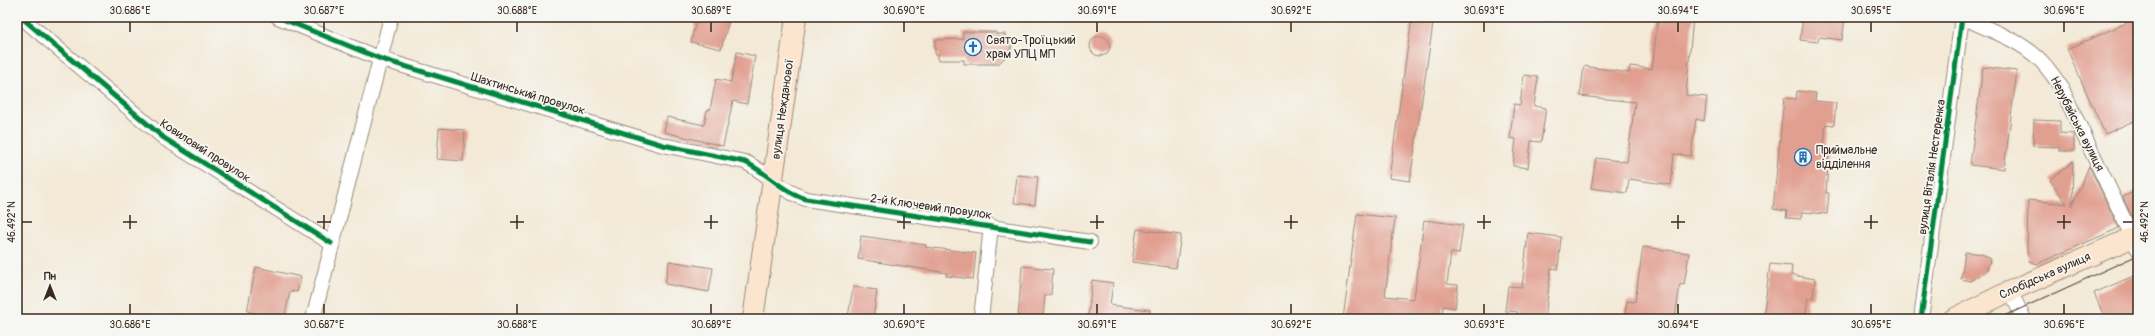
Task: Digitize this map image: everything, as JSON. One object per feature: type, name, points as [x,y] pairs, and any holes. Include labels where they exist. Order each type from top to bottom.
[{"type":"street","name":"Ковиловий провулок","points":[[21,17],[164,138],[332,243]]},
{"type":"street","name":"Шахтинський провулок","points":[[278,17],[381,59],[663,146],[745,162],[773,180]]},
{"type":"street","points":[[313,319],[391,17]]},
{"type":"street","name":"вулиця Нежданової","points":[[753,319],[796,17]]},
{"type":"street","name":"Нерубайська вулиця","points":[[1962,17],[2019,45],[2037,57],[2048,68],[2061,87],[2136,241]]},
{"type":"street","name":"вулиця Віталія Нестеренка","points":[[1921,319],[1962,17]]},
{"type":"street","name":"2-й Ключевий провулок","points":[[773,180],[796,196],[806,199],[1090,242]]},
{"type":"street","points":[[982,319],[991,226]]},
{"type":"street","name":"Слобідська вулиця","points":[[1953,319],[2010,290],[2136,241]]},
{"type":"street","points":[[2010,290],[2024,319]]},
{"type":"building","points":[[697,17],[730,17],[721,49],[691,42]]},
{"type":"building","points":[[1412,17],[1434,17],[1410,181],[1389,178]]},
{"type":"building","points":[[1658,17],[1693,17],[1686,95],[1707,97],[1704,121],[1696,119],[1691,156],[1674,154],[1671,185],[1629,179],[1627,193],[1591,188],[1596,158],[1627,162],[1635,102],[1580,96],[1584,66],[1629,73],[1630,66],[1652,69]]},
{"type":"building","points":[[1803,17],[1845,19],[1842,40],[1819,37],[1818,42],[1800,40]]},
{"type":"building","points":[[2138,18],[2138,119],[2105,134],[2067,49]]},
{"type":"building","name":"Свято-Троїцький храм УПЦ МП","points":[[963,32],[996,32],[996,34],[1005,34],[1005,39],[1011,45],[1010,53],[998,64],[964,64],[964,60],[938,60],[938,54],[935,54],[935,40],[963,39]]},
{"type":"building","points":[[1100,36],[1107,39],[1110,46],[1107,53],[1100,56],[1093,53],[1090,46],[1093,39]]},
{"type":"building","points":[[737,52],[755,56],[747,104],[733,101],[723,146],[664,132],[667,117],[704,125],[707,110],[710,110],[716,79],[731,82]]},
{"type":"building","points":[[1983,67],[2017,71],[2004,169],[1970,165]]},
{"type":"building","points":[[1524,75],[1538,77],[1534,106],[1546,108],[1541,142],[1531,141],[1528,168],[1513,166],[1516,139],[1510,138],[1514,104],[1520,105]]},
{"type":"building","name":"Приймальне відділення","points":[[1797,91],[1816,93],[1815,101],[1836,103],[1834,125],[1826,124],[1823,153],[1829,153],[1826,193],[1829,193],[1827,214],[1802,212],[1801,219],[1786,218],[1787,211],[1773,209],[1784,98],[1796,99]]},
{"type":"building","points":[[2034,120],[2060,121],[2060,133],[2074,134],[2074,151],[2059,151],[2059,147],[2033,146]]},
{"type":"building","points":[[439,128],[465,130],[463,161],[437,159]]},
{"type":"building","points":[[2073,161],[2072,206],[2089,166],[2119,228],[2037,264],[2029,261],[2027,251],[2028,200],[2067,204],[2050,180]]},
{"type":"building","points":[[1017,175],[1038,177],[1035,205],[1014,203]]},
{"type":"building","points":[[2138,190],[2138,220],[2134,222],[2123,197]]},
{"type":"building","points":[[1357,214],[1395,218],[1385,296],[1414,299],[1424,220],[1463,225],[1459,254],[1451,253],[1447,284],[1458,285],[1455,308],[1443,306],[1442,319],[1343,319]]},
{"type":"building","points":[[1137,229],[1181,235],[1176,268],[1132,262]]},
{"type":"building","points":[[1528,233],[1561,237],[1558,269],[1551,268],[1545,319],[1517,319],[1518,312],[1505,311],[1508,286],[1522,287]]},
{"type":"building","points":[[861,236],[926,245],[925,247],[976,253],[973,279],[946,276],[947,273],[858,259]]},
{"type":"building","points":[[1643,247],[1689,253],[1684,285],[1680,284],[1675,319],[1624,319],[1627,301],[1635,302]]},
{"type":"building","points":[[1965,252],[1982,254],[1991,259],[1986,271],[1970,281],[1961,279]]},
{"type":"building","points":[[669,261],[713,268],[709,292],[665,284]]},
{"type":"building","points":[[1770,264],[1792,266],[1791,275],[1815,279],[1813,298],[1808,298],[1805,319],[1763,319]]},
{"type":"building","points":[[1022,266],[1053,269],[1051,295],[1045,295],[1043,319],[1018,319]]},
{"type":"building","points":[[256,267],[301,277],[297,292],[290,291],[284,319],[247,311]]},
{"type":"building","points":[[2138,274],[2138,319],[2105,319],[2094,293]]},
{"type":"building","points":[[1092,280],[1113,283],[1110,305],[1150,310],[1149,319],[1088,317]]},
{"type":"building","points":[[853,287],[877,290],[873,319],[848,317]]},
{"type":"tram line","points":[[1998,319],[2138,255]]},
{"type":"cycle path","points":[[21,17],[164,138],[331,243]]},
{"type":"cycle path","points":[[278,17],[381,59],[663,145],[745,162],[790,192],[806,199],[1090,242]]},
{"type":"cycle path","points":[[1921,319],[1962,17]]},
{"type":"place","name":"Свято-Троїцький храм УПЦ МП","points":[[973,47]]},
{"type":"place","name":"Приймальне відділення","points":[[1803,157]]}]
